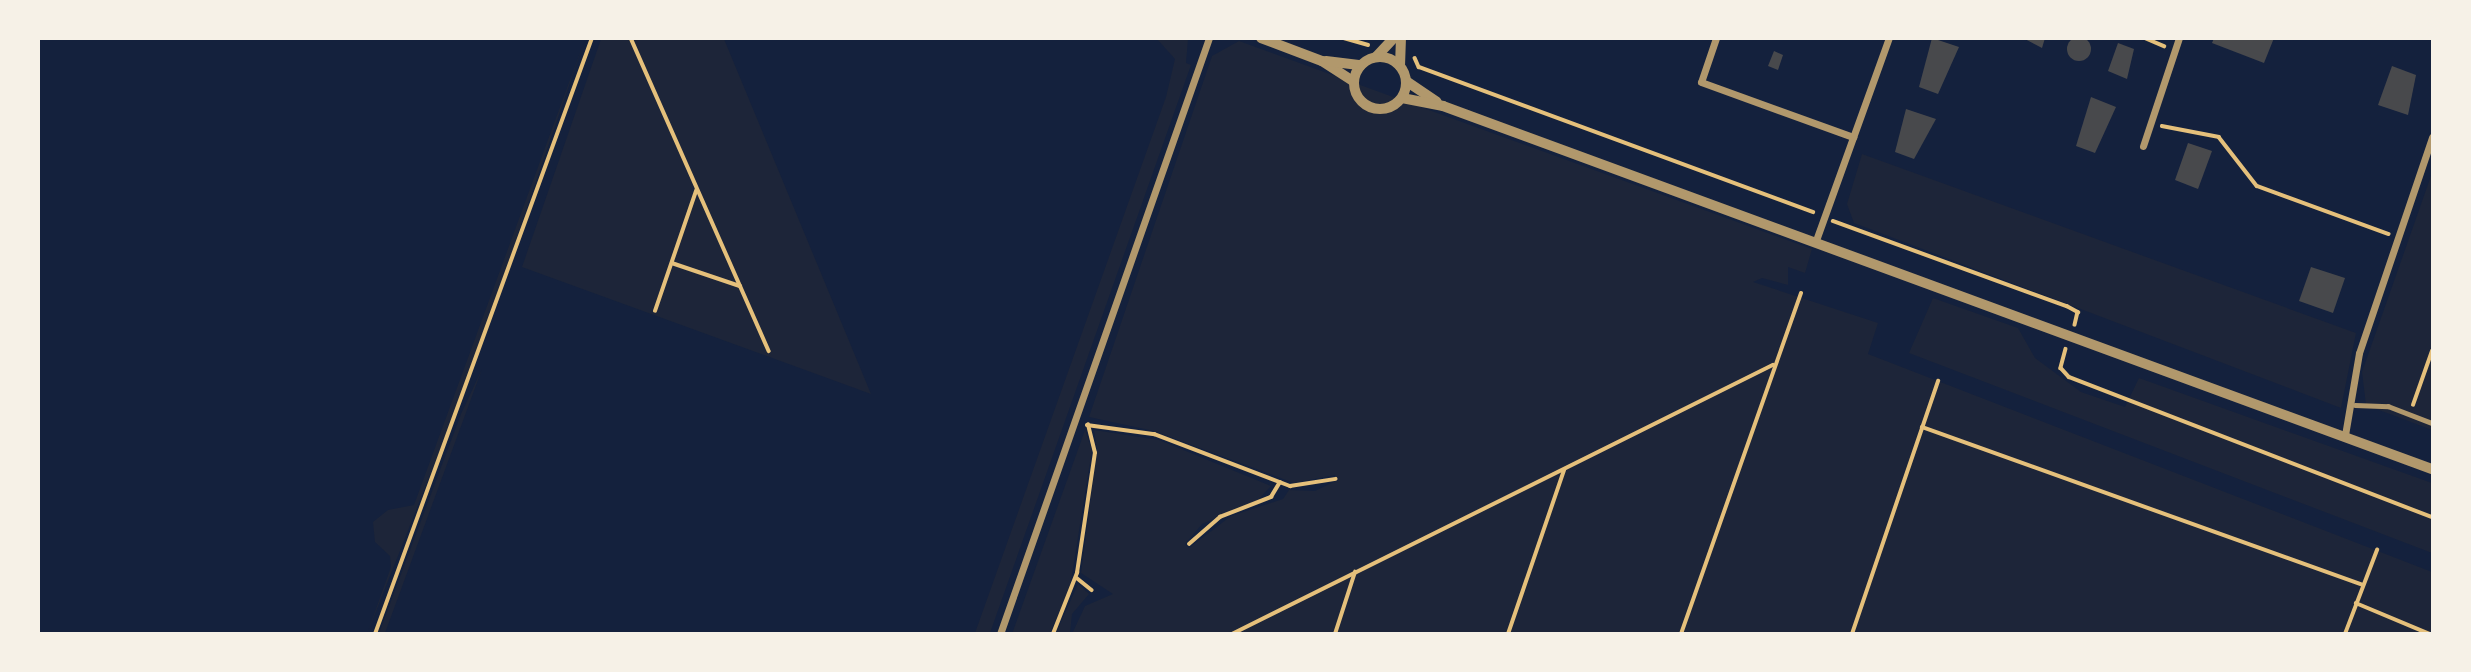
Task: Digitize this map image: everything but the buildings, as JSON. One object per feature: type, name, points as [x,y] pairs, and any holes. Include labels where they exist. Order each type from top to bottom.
[{"type":"street","points":[[1000,634],[1209,38]]},
{"type":"street","points":[[1261,38],[1322,61],[1353,81],[1358,97],[1371,108],[1388,108],[1402,98],[1406,82],[1400,66],[1401,38]]},
{"type":"street","points":[[1322,61],[1361,65],[1376,57],[1394,38]]},
{"type":"street","points":[[1716,38],[1701,82],[1853,137]]},
{"type":"street","points":[[1815,243],[1889,38]]},
{"type":"street","points":[[2143,146],[2179,38]]},
{"type":"street","points":[[1376,57],[1400,66]]},
{"type":"street","points":[[1353,81],[1361,65]]},
{"type":"street","points":[[1406,82],[1443,106]]},
{"type":"street","points":[[1402,98],[1443,106],[2432,469]]},
{"type":"street","points":[[2345,435],[2355,405],[2359,353],[2432,137]]},
{"type":"lane","points":[[2355,405],[2388,406],[2432,423]]},
{"type":"path","points":[[375,634],[592,38]]},
{"type":"path","points":[[631,38],[696,191],[769,351]]},
{"type":"path","points":[[1344,38],[1365,45],[1379,41]]},
{"type":"path","points":[[2144,38],[2175,50]]},
{"type":"path","points":[[1409,52],[1419,67],[1814,213]]},
{"type":"path","points":[[2150,126],[2205,130],[2227,141],[2257,186],[2397,237]]},
{"type":"path","points":[[655,311],[696,191]]},
{"type":"path","points":[[1830,220],[2067,306],[2078,312],[2075,324]]},
{"type":"path","points":[[671,263],[740,286]]},
{"type":"path","points":[[1681,634],[1773,365],[1801,294]]},
{"type":"path","points":[[2067,348],[2061,368],[2068,377],[2432,517]]},
{"type":"path","points":[[2417,395],[2432,351]]},
{"type":"path","points":[[1233,634],[1773,365]]},
{"type":"path","points":[[2425,371],[2432,374]]},
{"type":"path","points":[[1852,634],[1938,381]]},
{"type":"path","points":[[1075,420],[1088,425],[1154,435],[1280,482],[1307,488],[1335,479]]},
{"type":"path","points":[[1054,634],[1076,577],[1095,453],[1088,425]]},
{"type":"path","points":[[1922,428],[2363,585]]},
{"type":"path","points":[[1508,634],[1565,468]]},
{"type":"path","points":[[1189,544],[1220,517],[1272,497],[1280,482]]},
{"type":"path","points":[[2345,634],[2377,550]]},
{"type":"path","points":[[1335,634],[1355,572]]},
{"type":"path","points":[[1076,577],[1092,590]]},
{"type":"path","points":[[2356,603],[2430,634]]},
{"type":"shaded area","points":[[585,39],[470,374],[367,634],[391,567],[390,556],[375,542],[373,522],[388,510],[414,505]]},
{"type":"shaded area","points":[[601,39],[724,39],[871,394],[522,267]]},
{"type":"shaded area","points":[[1157,39],[1188,39],[1186,63],[1191,65],[990,633],[975,633],[1166,97],[1175,59]]},
{"type":"shaded area","points":[[1239,41],[1812,249],[1805,273],[1788,267],[1788,285],[1762,278],[1753,282],[1878,323],[1868,354],[2432,572],[2432,634],[1072,634],[1085,606],[1113,594],[1081,573],[1097,450],[1094,430],[1159,440],[1271,486],[1258,500],[1202,524],[1185,544],[1189,548],[1231,516],[1283,499],[1289,490],[1315,491],[1338,480],[1335,475],[1294,483],[1154,431],[1089,417],[1212,56]]},
{"type":"shaded area","points":[[1862,154],[2356,333],[2341,408],[1854,223],[1847,204]]},
{"type":"shaded area","points":[[2432,173],[2432,430],[2366,405],[2362,372]]},
{"type":"shaded area","points":[[1933,298],[2018,328],[2035,358],[2081,392],[2125,407],[2139,378],[2432,483],[2432,553],[1909,353]]},
{"type":"shaded area","points":[[482,369],[385,633],[379,633],[461,414]]},
{"type":"shaded area","points":[[1085,430],[1092,450],[1070,587],[1050,633],[1012,634]]},
{"type":"shaded area","points":[[1078,584],[1089,594],[1072,614],[1070,633],[1056,633]]}]
